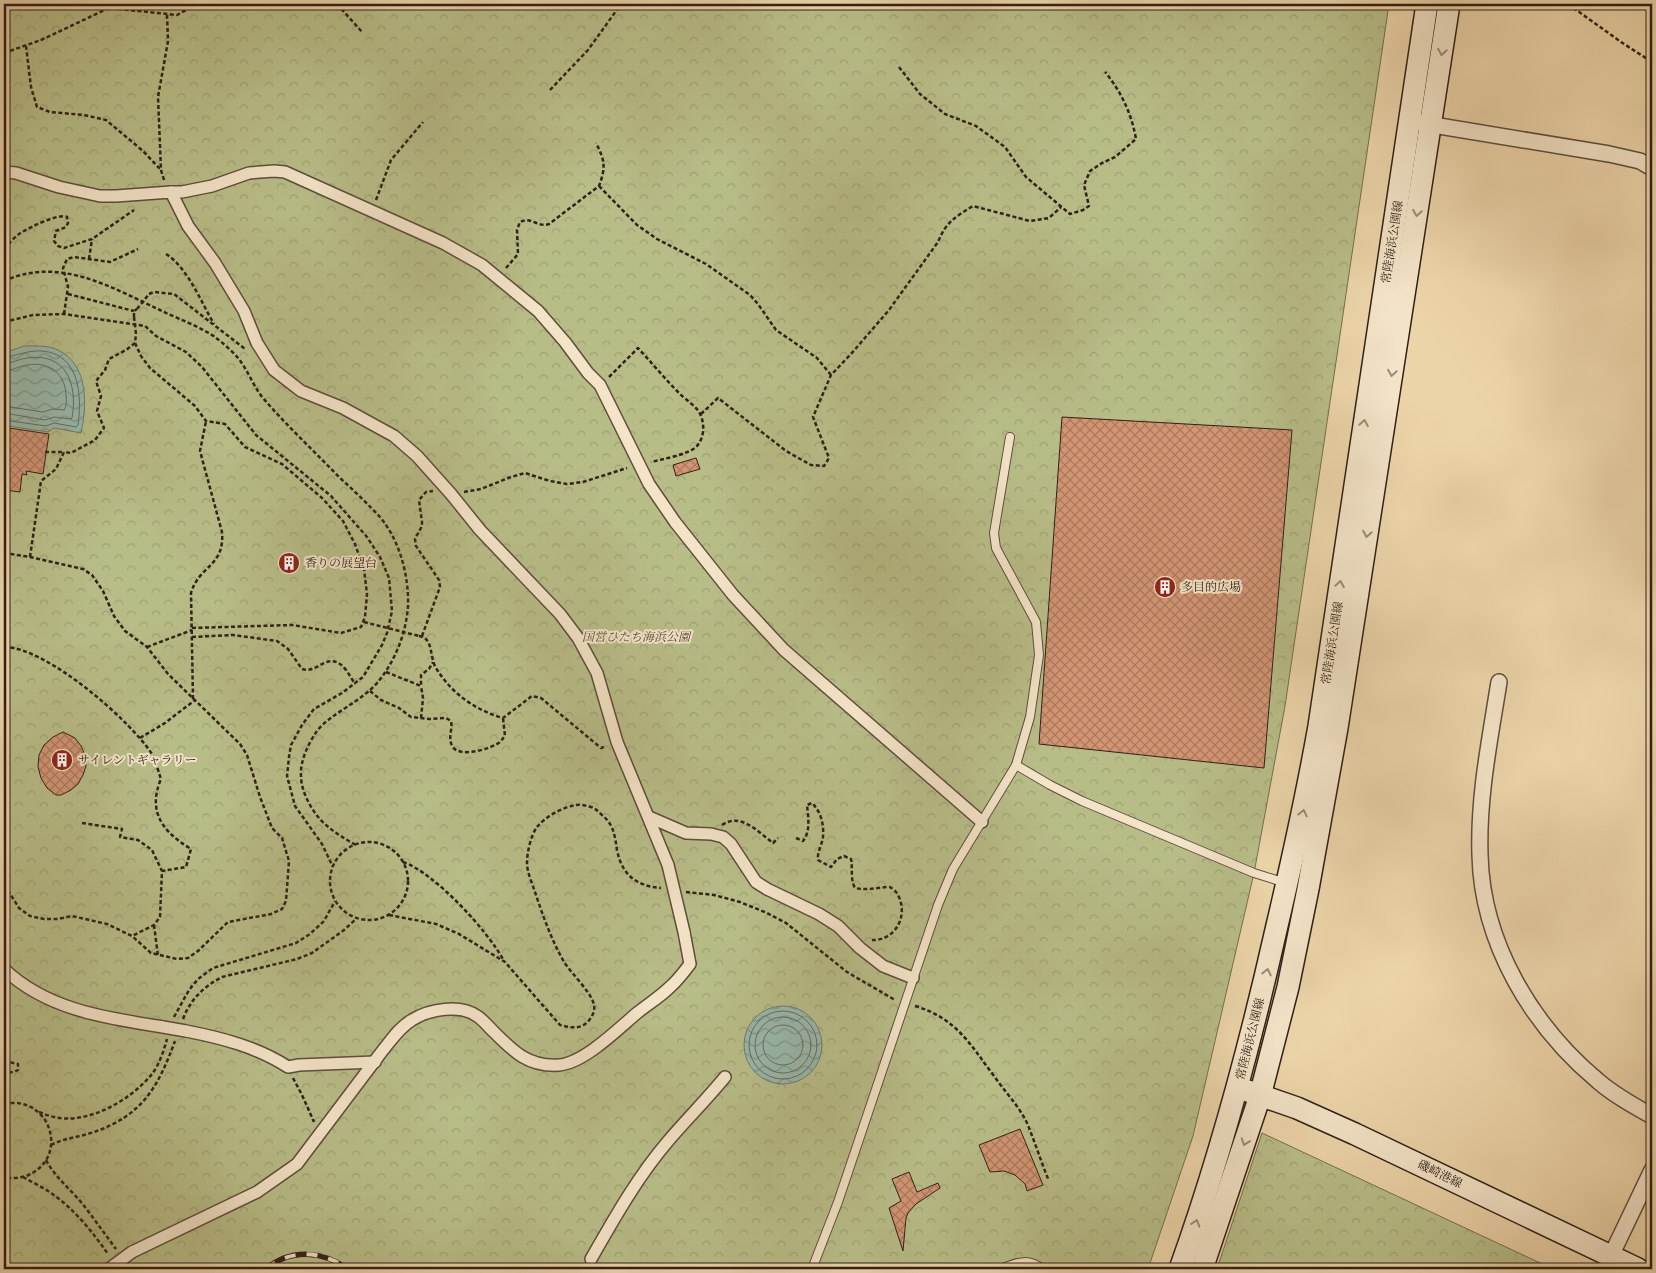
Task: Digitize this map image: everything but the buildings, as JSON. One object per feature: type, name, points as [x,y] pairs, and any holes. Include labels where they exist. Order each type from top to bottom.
[{"type":"main road","name":"常陸海浜公園線","points":[[1180,1269],[1216,1165],[1238,1087],[1306,798],[1319,726],[1427,4]]},
{"type":"main road","name":"常陸海浜公園線","points":[[1202,1269],[1260,1096],[1288,987],[1324,803],[1449,4]]},
{"type":"main road","name":"磯崎港線","points":[[1238,1087],[1297,1108],[1355,1134],[1638,1269]]},
{"type":"street","points":[[1410,121],[1609,154],[1640,161],[1652,168]]},
{"type":"street","points":[[4,172],[16,173],[59,187],[100,196],[182,192],[212,186],[249,173],[285,172],[434,238],[482,265],[538,311],[600,385],[649,484],[675,522],[733,594],[784,650],[982,822]]},
{"type":"street","points":[[109,1269],[132,1252],[257,1192],[297,1164],[398,1032],[412,1020],[424,1014],[442,1010],[462,1010],[477,1016],[513,1052],[525,1059],[538,1063],[560,1065],[576,1060],[605,1040],[672,986],[690,964],[668,865],[617,742],[597,673],[578,638],[560,614],[480,530],[417,456],[394,436],[343,408],[301,391],[274,370],[266,359],[244,311],[215,263],[188,226],[171,192]]},
{"type":"street","points":[[1499,682],[1482,794],[1480,856],[1483,890],[1505,962],[1523,995],[1547,1030],[1570,1055],[1598,1082],[1652,1116]]},
{"type":"street","points":[[649,817],[686,833],[711,834],[723,837],[731,844],[756,882],[766,889],[819,914],[838,926],[860,948],[883,966],[913,978]]},
{"type":"street","points":[[4,969],[29,988],[56,1003],[79,1011],[104,1018],[221,1038],[271,1056],[288,1067],[299,1064],[375,1062]]},
{"type":"street","points":[[591,1258],[624,1200],[669,1140],[725,1077]]},
{"type":"street","points":[[1611,1256],[1652,1170]]},
{"type":"lane","points":[[812,1269],[838,1202],[938,905],[953,869],[1016,765],[1030,717],[1039,656],[1036,622],[996,548],[994,540],[1010,437]]},
{"type":"lane","points":[[1016,765],[1082,801],[1254,873],[1287,884]]},
{"type":"lane","points":[[1000,1269],[1026,1261],[1034,1263],[1042,1269]]},
{"type":"path","points":[[4,53],[26,46],[109,8],[167,15],[177,14],[197,4]]},
{"type":"path","points":[[337,4],[362,32]]},
{"type":"path","points":[[550,90],[588,50],[621,4]]},
{"type":"path","points":[[1568,4],[1652,62]]},
{"type":"path","points":[[167,15],[168,41],[158,97],[161,170],[164,182],[171,192]]},
{"type":"path","points":[[26,46],[31,87],[38,107],[50,112],[84,115],[106,120],[143,151],[161,170]]},
{"type":"path","points":[[900,67],[920,94],[945,114],[976,126],[1006,147],[1026,178],[1070,214],[1089,206],[1084,186],[1090,172],[1102,163],[1115,157],[1136,138],[1133,121],[1115,84],[1105,72]]},
{"type":"path","points":[[375,203],[391,160],[424,122]]},
{"type":"path","points":[[506,268],[518,254],[517,230],[520,222],[529,220],[540,225],[549,224],[600,186],[604,161],[596,143]]},
{"type":"path","points":[[600,186],[637,225],[657,239],[706,264],[750,295],[776,330],[817,358],[831,375]]},
{"type":"path","points":[[700,414],[718,398],[786,451],[811,465],[824,466],[828,458],[813,417],[831,375],[889,310],[938,242],[942,231],[955,217],[973,206],[1030,221],[1049,218],[1061,207]]},
{"type":"path","points":[[4,207],[9,211],[4,223]]},
{"type":"path","points":[[4,249],[20,233],[40,223],[61,216],[67,217],[69,221],[66,227],[55,234],[54,241],[58,246],[64,248],[92,239],[134,210]]},
{"type":"path","points":[[89,259],[92,239]]},
{"type":"path","points":[[64,314],[68,294],[64,265],[67,259],[74,257],[110,262],[138,249]]},
{"type":"path","points":[[166,254],[182,269],[215,326]]},
{"type":"path","points":[[4,281],[15,276],[44,270],[91,279],[215,337],[238,357],[261,396],[381,518],[397,546],[405,569],[408,589],[405,627],[391,664],[370,691],[326,722],[317,731],[304,754],[301,777],[312,807],[325,824],[356,845]]},
{"type":"path","points":[[147,647],[191,629],[292,625],[341,634],[360,627],[364,622],[367,594],[364,569],[356,544],[343,521],[322,498],[282,464],[245,448],[225,424],[206,421],[195,406],[150,368],[135,344],[135,310],[149,294],[154,292],[174,294],[258,358],[266,359]]},
{"type":"path","points":[[68,294],[135,310]]},
{"type":"path","points":[[4,322],[33,315],[64,314],[145,326],[156,336],[186,352],[202,367],[256,434],[331,496],[367,537],[380,557],[389,578],[392,611],[382,645],[363,678],[314,709],[291,745],[289,756],[287,776],[296,806],[322,844],[332,867]]},
{"type":"path","points":[[46,452],[71,453],[95,440],[104,428],[97,411],[101,396],[96,381],[109,359],[135,344]]},
{"type":"path","points":[[606,380],[638,348],[700,414],[703,427],[702,435],[699,443],[694,448],[686,452],[647,462]]},
{"type":"path","points":[[194,700],[191,593],[198,576],[214,562],[220,553],[223,543],[222,532],[200,451],[206,421]]},
{"type":"path","points":[[30,557],[41,481],[56,469],[64,452]]},
{"type":"path","points":[[451,494],[482,489],[526,473],[566,484],[583,482],[633,466]]},
{"type":"path","points":[[420,636],[440,587],[439,580],[416,546],[415,540],[422,526],[419,500],[426,492],[437,491]]},
{"type":"path","points":[[4,553],[83,569],[92,575],[103,591],[114,616],[125,631],[147,647],[168,674],[240,744],[247,755],[272,828],[282,838],[289,861],[286,901],[282,909],[271,914],[228,922],[198,951],[188,958],[177,959],[151,953],[132,936],[107,924],[72,916],[58,919],[30,916],[19,908],[4,884]]},
{"type":"path","points":[[364,622],[420,636],[428,642],[435,667],[453,691],[478,709],[503,718]]},
{"type":"path","points":[[192,637],[233,635],[278,640],[288,649],[302,669],[310,670],[333,661],[341,664],[356,684]]},
{"type":"path","points":[[4,647],[12,647],[29,653],[73,678],[99,698],[140,738],[153,755],[161,779],[156,791],[156,805],[159,818],[165,829],[175,839],[191,849],[186,867],[162,871]]},
{"type":"path","points":[[421,718],[423,698],[421,675],[429,669],[433,662]]},
{"type":"path","points":[[386,672],[421,686]]},
{"type":"path","points":[[370,691],[381,700],[399,708],[407,715],[451,720],[450,739],[452,747],[458,752],[465,753],[486,748],[500,742],[505,736],[503,718]]},
{"type":"path","points":[[503,718],[532,696],[541,698],[602,748],[617,742]]},
{"type":"path","points":[[140,738],[165,723],[194,700]]},
{"type":"path","points":[[796,838],[803,841],[807,836],[809,826],[807,805],[812,803],[818,810],[822,822],[823,837],[818,860],[831,867],[837,859],[844,856],[851,859],[852,883],[855,888],[866,891],[879,886],[890,887],[898,895],[902,909],[900,924],[892,934],[880,940],[853,939]]},
{"type":"path","points":[[403,862],[413,865],[430,876],[455,900],[497,948],[505,962],[560,1025],[570,1028],[580,1028],[587,1023],[593,1015],[594,1005],[589,995],[565,964],[550,937],[530,876],[527,863],[530,843],[537,827],[558,810],[578,804],[595,809],[608,820],[615,834],[621,864],[630,877],[644,886],[668,889]]},
{"type":"path","points":[[711,834],[726,822],[739,821],[751,824],[773,843],[778,838]]},
{"type":"path","points":[[82,823],[122,829],[120,837],[138,840],[152,850],[162,871],[160,917],[154,925],[132,936]]},
{"type":"path","points":[[369,842],[382,844],[394,851],[403,862],[407,873],[408,885],[405,897],[389,915],[378,919],[356,919],[344,911],[335,901],[330,888],[332,867],[347,849],[369,842]]},
{"type":"path","points":[[678,890],[714,895],[740,902],[767,913],[786,924],[847,972],[891,998],[929,1010],[948,1022],[963,1035],[1018,1106],[1027,1123],[1049,1181]]},
{"type":"path","points":[[389,915],[436,924],[458,934],[505,962]]},
{"type":"path","points":[[154,925],[158,956]]},
{"type":"path","points":[[4,1061],[18,1064],[18,1070],[4,1073]]},
{"type":"path","points":[[288,1067],[319,1137]]},
{"type":"path","points":[[4,1104],[17,1103],[29,1106],[39,1112],[51,1132],[49,1156],[42,1166],[33,1174],[23,1177],[4,1177]]},
{"type":"path","points":[[46,1160],[60,1181],[83,1204],[118,1253]]},
{"type":"path","points":[[23,1177],[51,1193],[67,1207],[85,1224],[109,1255]]},
{"type":"green space","name":"国営ひたち海浜公園","points":[[4,4],[1389,4],[1285,706],[1254,873],[1193,1136],[1148,1269],[4,1269]]},
{"type":"green space","points":[[1262,1133],[1553,1269],[1217,1269]]},
{"type":"water","points":[[24,346],[54,348],[76,365],[85,398],[81,433],[54,428],[48,432],[8,426],[4,423],[4,353]]},
{"type":"water","points":[[775,1006],[791,1006],[805,1012],[816,1023],[822,1037],[822,1053],[816,1067],[805,1078],[791,1084],[775,1084],[761,1078],[750,1067],[744,1053],[744,1037],[750,1023],[761,1012]]},
{"type":"railway","points":[[266,1269],[286,1258],[307,1254],[328,1258],[348,1269]]},
{"type":"place","name":"香りの展望台","points":[[289,563]]},
{"type":"place","name":"多目的広場","points":[[1165,587]]},
{"type":"place","name":"サイレントギャラリー","points":[[62,760]]}]
